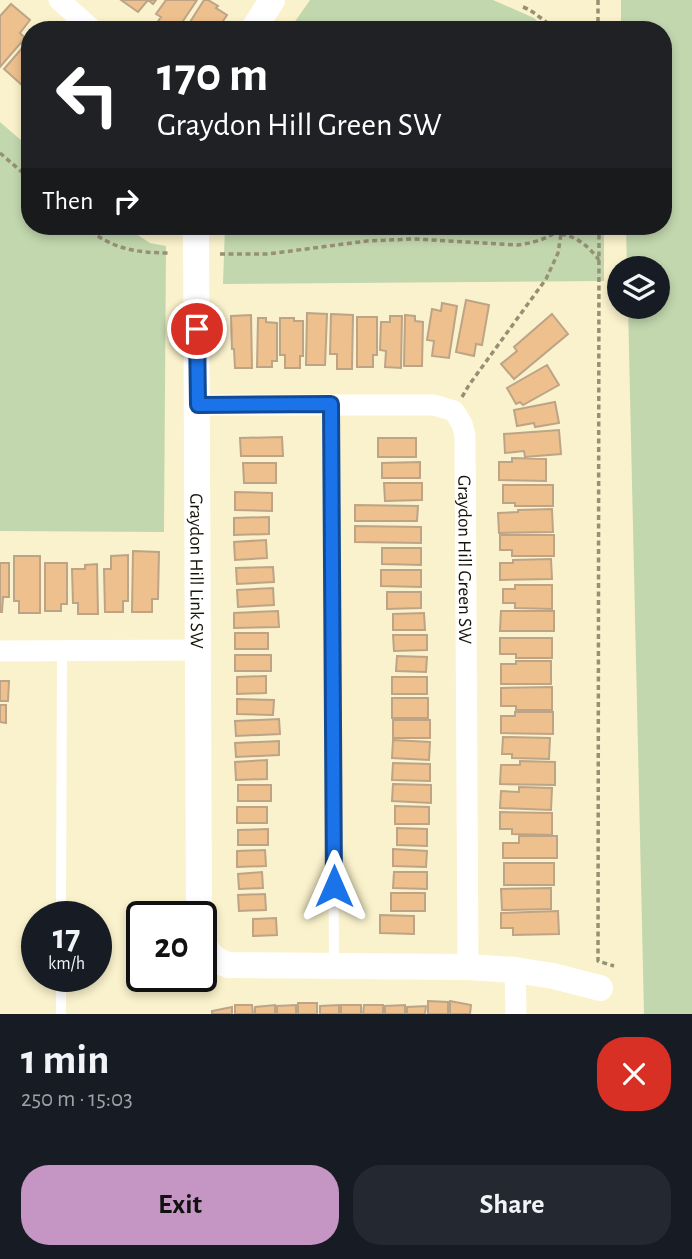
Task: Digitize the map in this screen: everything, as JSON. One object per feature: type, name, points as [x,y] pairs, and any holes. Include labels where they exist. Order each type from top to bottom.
[{"type":"street","points":[[59,0],[83,21]]},
{"type":"street","points":[[258,21],[267,2]]},
{"type":"street","name":"Graydon Hill Link SW","points":[[196,235],[199,901]]},
{"type":"street","points":[[198,405],[434,405],[454,411]]},
{"type":"street","name":"Graydon Hill Green SW","points":[[454,411],[465,435],[468,967]]},
{"type":"street","points":[[0,651],[198,650]]},
{"type":"street","points":[[217,961],[228,965],[468,967],[553,976],[607,977]]},
{"type":"street","points":[[515,970],[516,1014]]},
{"type":"lane","points":[[331,404],[334,967]]},
{"type":"lane","points":[[61,901],[62,651]]},
{"type":"lane","points":[[61,992],[61,1014]]},
{"type":"path","points":[[598,0],[598,21]]},
{"type":"path","points":[[523,7],[534,11],[547,21]]},
{"type":"path","points":[[0,153],[21,171]]},
{"type":"path","points":[[96,235],[126,250],[171,253]]},
{"type":"path","points":[[220,254],[268,254],[367,241],[414,239],[517,245],[555,235]]},
{"type":"path","points":[[454,411],[469,385],[546,279],[558,253],[558,235]]},
{"type":"path","points":[[569,235],[590,248],[599,260]]},
{"type":"path","points":[[599,235],[598,961],[607,977]]},
{"type":"green space","points":[[310,0],[493,0],[537,21],[295,21]]},
{"type":"green space","points":[[621,0],[692,0],[692,1014],[644,1014],[628,319],[670,319],[670,256],[627,256],[626,235],[672,235],[672,21],[621,21]]},
{"type":"green space","points":[[0,122],[21,140],[21,235],[138,235],[150,243],[166,246],[164,532],[0,531]]},
{"type":"green space","points":[[225,235],[604,235],[604,281],[223,284]]},
{"type":"building","points":[[121,0],[148,0],[138,12]]},
{"type":"building","points":[[166,0],[197,0],[183,21],[158,21],[161,17],[156,14]]},
{"type":"building","points":[[204,0],[218,6],[216,8],[227,15],[223,21],[191,21]]},
{"type":"building","points":[[11,4],[30,20],[21,21],[21,43],[0,67],[0,16]]},
{"type":"building","points":[[21,49],[21,84],[4,69]]},
{"type":"building","points":[[466,300],[489,305],[482,345],[476,344],[474,356],[456,352]]},
{"type":"building","points":[[442,303],[457,306],[449,358],[432,356],[434,341],[427,340],[432,309],[441,311]]},
{"type":"building","points":[[307,313],[327,314],[325,365],[306,365]]},
{"type":"building","points":[[331,314],[353,315],[352,369],[337,369],[337,354],[330,354]]},
{"type":"building","points":[[552,314],[568,334],[514,379],[501,364],[517,351],[514,347]]},
{"type":"building","points":[[251,315],[252,368],[235,368],[231,316]]},
{"type":"building","points":[[405,315],[415,316],[415,321],[423,322],[422,366],[404,366]]},
{"type":"building","points":[[390,316],[402,316],[401,368],[385,367],[386,351],[380,350],[381,322],[390,322]]},
{"type":"building","points":[[357,317],[377,317],[377,355],[373,355],[373,367],[357,367]]},
{"type":"building","points":[[258,318],[277,323],[277,361],[272,361],[272,367],[257,367]]},
{"type":"building","points":[[280,318],[303,321],[303,356],[300,356],[300,368],[285,368],[285,355],[280,355]]},
{"type":"building","points":[[547,365],[559,385],[523,405],[520,402],[516,404],[507,388]]},
{"type":"building","points":[[555,402],[559,423],[535,427],[534,423],[517,426],[514,410]]},
{"type":"building","points":[[559,430],[561,454],[525,457],[524,451],[505,453],[504,434]]},
{"type":"building","points":[[282,437],[283,456],[241,456],[240,438]]},
{"type":"building","points":[[378,438],[416,438],[416,457],[378,457]]},
{"type":"building","points":[[512,458],[546,459],[546,481],[499,480],[499,462],[512,462]]},
{"type":"building","points":[[420,462],[420,478],[382,478],[382,463]]},
{"type":"building","points":[[243,463],[276,463],[276,483],[244,483]]},
{"type":"building","points":[[384,483],[422,483],[422,500],[385,501]]},
{"type":"building","points":[[503,485],[553,485],[553,506],[515,506],[515,503],[503,503]]},
{"type":"building","points":[[235,492],[272,493],[272,511],[235,510]]},
{"type":"building","points":[[355,505],[418,506],[417,521],[355,521]]},
{"type":"building","points":[[552,509],[553,532],[499,533],[498,513]]},
{"type":"building","points":[[269,517],[269,534],[234,535],[234,518]]},
{"type":"building","points":[[355,526],[421,527],[421,543],[355,542]]},
{"type":"building","points":[[500,535],[554,535],[554,556],[512,556],[512,550],[500,550]]},
{"type":"building","points":[[266,540],[267,558],[235,560],[234,542]]},
{"type":"building","points":[[382,548],[421,548],[421,565],[382,564]]},
{"type":"building","points":[[133,551],[159,552],[158,599],[152,599],[152,612],[132,612]]},
{"type":"building","points":[[128,555],[128,601],[123,601],[123,612],[105,612],[104,569],[111,569],[111,556]]},
{"type":"building","points":[[14,556],[40,556],[40,613],[19,613],[19,601],[14,601]]},
{"type":"building","points":[[551,559],[552,579],[500,580],[500,563]]},
{"type":"building","points":[[0,563],[9,563],[9,597],[3,597],[2,612],[0,612]]},
{"type":"building","points":[[45,563],[67,563],[67,604],[61,604],[61,611],[45,611]]},
{"type":"building","points":[[97,564],[98,614],[78,614],[78,603],[73,603],[72,569],[85,569],[85,565]]},
{"type":"building","points":[[273,567],[274,582],[237,584],[236,568]]},
{"type":"building","points":[[381,570],[421,570],[421,587],[381,586]]},
{"type":"building","points":[[515,585],[552,585],[552,609],[515,608],[515,603],[503,603],[503,589],[515,589]]},
{"type":"building","points":[[273,588],[274,605],[238,607],[237,590]]},
{"type":"building","points":[[387,592],[421,592],[421,608],[387,609]]},
{"type":"building","points":[[278,611],[279,627],[234,628],[234,613]]},
{"type":"building","points":[[501,611],[554,611],[554,631],[500,631]]},
{"type":"building","points":[[424,613],[425,630],[393,630],[393,614]]},
{"type":"building","points":[[235,633],[268,633],[268,649],[235,649]]},
{"type":"building","points":[[393,635],[427,635],[427,650],[394,651]]},
{"type":"building","points":[[500,638],[552,638],[552,658],[516,658],[516,654],[500,654]]},
{"type":"building","points":[[235,655],[271,655],[271,671],[235,671]]},
{"type":"building","points":[[397,656],[427,657],[426,672],[396,671]]},
{"type":"building","points":[[516,661],[551,661],[551,684],[501,684],[501,664],[516,664]]},
{"type":"building","points":[[266,676],[266,693],[237,694],[237,677]]},
{"type":"building","points":[[392,677],[427,677],[427,694],[392,694]]},
{"type":"building","points":[[0,681],[9,681],[8,701],[0,701]]},
{"type":"building","points":[[552,687],[552,710],[516,710],[516,706],[501,706],[501,688]]},
{"type":"building","points":[[392,698],[428,698],[428,718],[392,718]]},
{"type":"building","points":[[237,699],[274,700],[273,715],[237,714]]},
{"type":"building","points":[[0,705],[6,705],[6,723],[0,722]]},
{"type":"building","points":[[515,712],[553,712],[553,734],[501,733],[501,716],[515,716]]},
{"type":"building","points":[[279,719],[280,734],[236,736],[235,721]]},
{"type":"building","points":[[393,720],[430,720],[430,738],[393,738]]},
{"type":"building","points":[[503,737],[550,738],[549,759],[512,758],[512,754],[502,754]]},
{"type":"building","points":[[393,740],[430,742],[429,760],[392,758]]},
{"type":"building","points":[[279,741],[279,755],[236,757],[235,743]]},
{"type":"building","points":[[267,760],[267,779],[236,780],[235,762]]},
{"type":"building","points":[[520,761],[555,762],[555,785],[500,784],[501,765],[520,765]]},
{"type":"building","points":[[393,763],[430,764],[430,781],[392,780]]},
{"type":"building","points":[[393,784],[431,785],[431,803],[392,801]]},
{"type":"building","points":[[238,785],[271,785],[271,801],[238,801]]},
{"type":"building","points":[[519,787],[552,788],[551,810],[500,808],[501,791],[519,792]]},
{"type":"building","points":[[395,806],[429,807],[429,824],[395,824]]},
{"type":"building","points":[[237,807],[267,807],[267,823],[237,823]]},
{"type":"building","points":[[500,812],[552,813],[552,835],[512,834],[512,829],[500,829]]},
{"type":"building","points":[[397,828],[427,829],[427,846],[397,845]]},
{"type":"building","points":[[268,829],[268,845],[238,845],[238,830]]},
{"type":"building","points":[[519,836],[557,836],[557,858],[503,858],[503,843],[519,843]]},
{"type":"building","points":[[393,849],[427,851],[426,867],[393,866]]},
{"type":"building","points":[[265,850],[266,866],[237,867],[237,851]]},
{"type":"building","points":[[504,863],[554,863],[554,885],[504,885]]},
{"type":"building","points":[[262,872],[263,888],[239,889],[238,874]]},
{"type":"building","points":[[394,872],[427,872],[427,889],[393,888]]},
{"type":"building","points":[[551,888],[551,909],[502,910],[501,889]]},
{"type":"building","points":[[391,893],[425,893],[425,911],[391,911]]},
{"type":"building","points":[[265,894],[266,910],[239,911],[238,895]]},
{"type":"building","points":[[558,911],[559,934],[513,935],[513,928],[501,928],[501,913]]},
{"type":"building","points":[[380,915],[414,916],[414,934],[380,933]]},
{"type":"building","points":[[276,918],[277,935],[253,936],[253,919]]},
{"type":"building","points":[[428,1001],[448,1002],[448,1014],[428,1014]]},
{"type":"building","points":[[450,1001],[471,1005],[470,1014],[450,1014]]},
{"type":"building","points":[[298,1003],[317,1003],[317,1014],[298,1014]]},
{"type":"building","points":[[235,1005],[252,1005],[253,1014],[235,1014]]},
{"type":"building","points":[[275,1005],[275,1014],[255,1014],[255,1007]]},
{"type":"building","points":[[296,1005],[296,1014],[277,1014],[277,1006]]},
{"type":"building","points":[[339,1005],[339,1014],[320,1014],[320,1006]]},
{"type":"building","points":[[341,1005],[361,1005],[361,1014],[341,1014]]},
{"type":"building","points":[[364,1005],[383,1005],[383,1014],[363,1014]]},
{"type":"building","points":[[405,1005],[405,1014],[385,1014],[385,1006]]},
{"type":"building","points":[[426,1006],[425,1014],[407,1014],[407,1007]]},
{"type":"building","points":[[232,1007],[232,1014],[212,1014],[212,1011]]},
{"type":"route","points":[[197,329],[198,405],[331,404],[334,886]]}]
